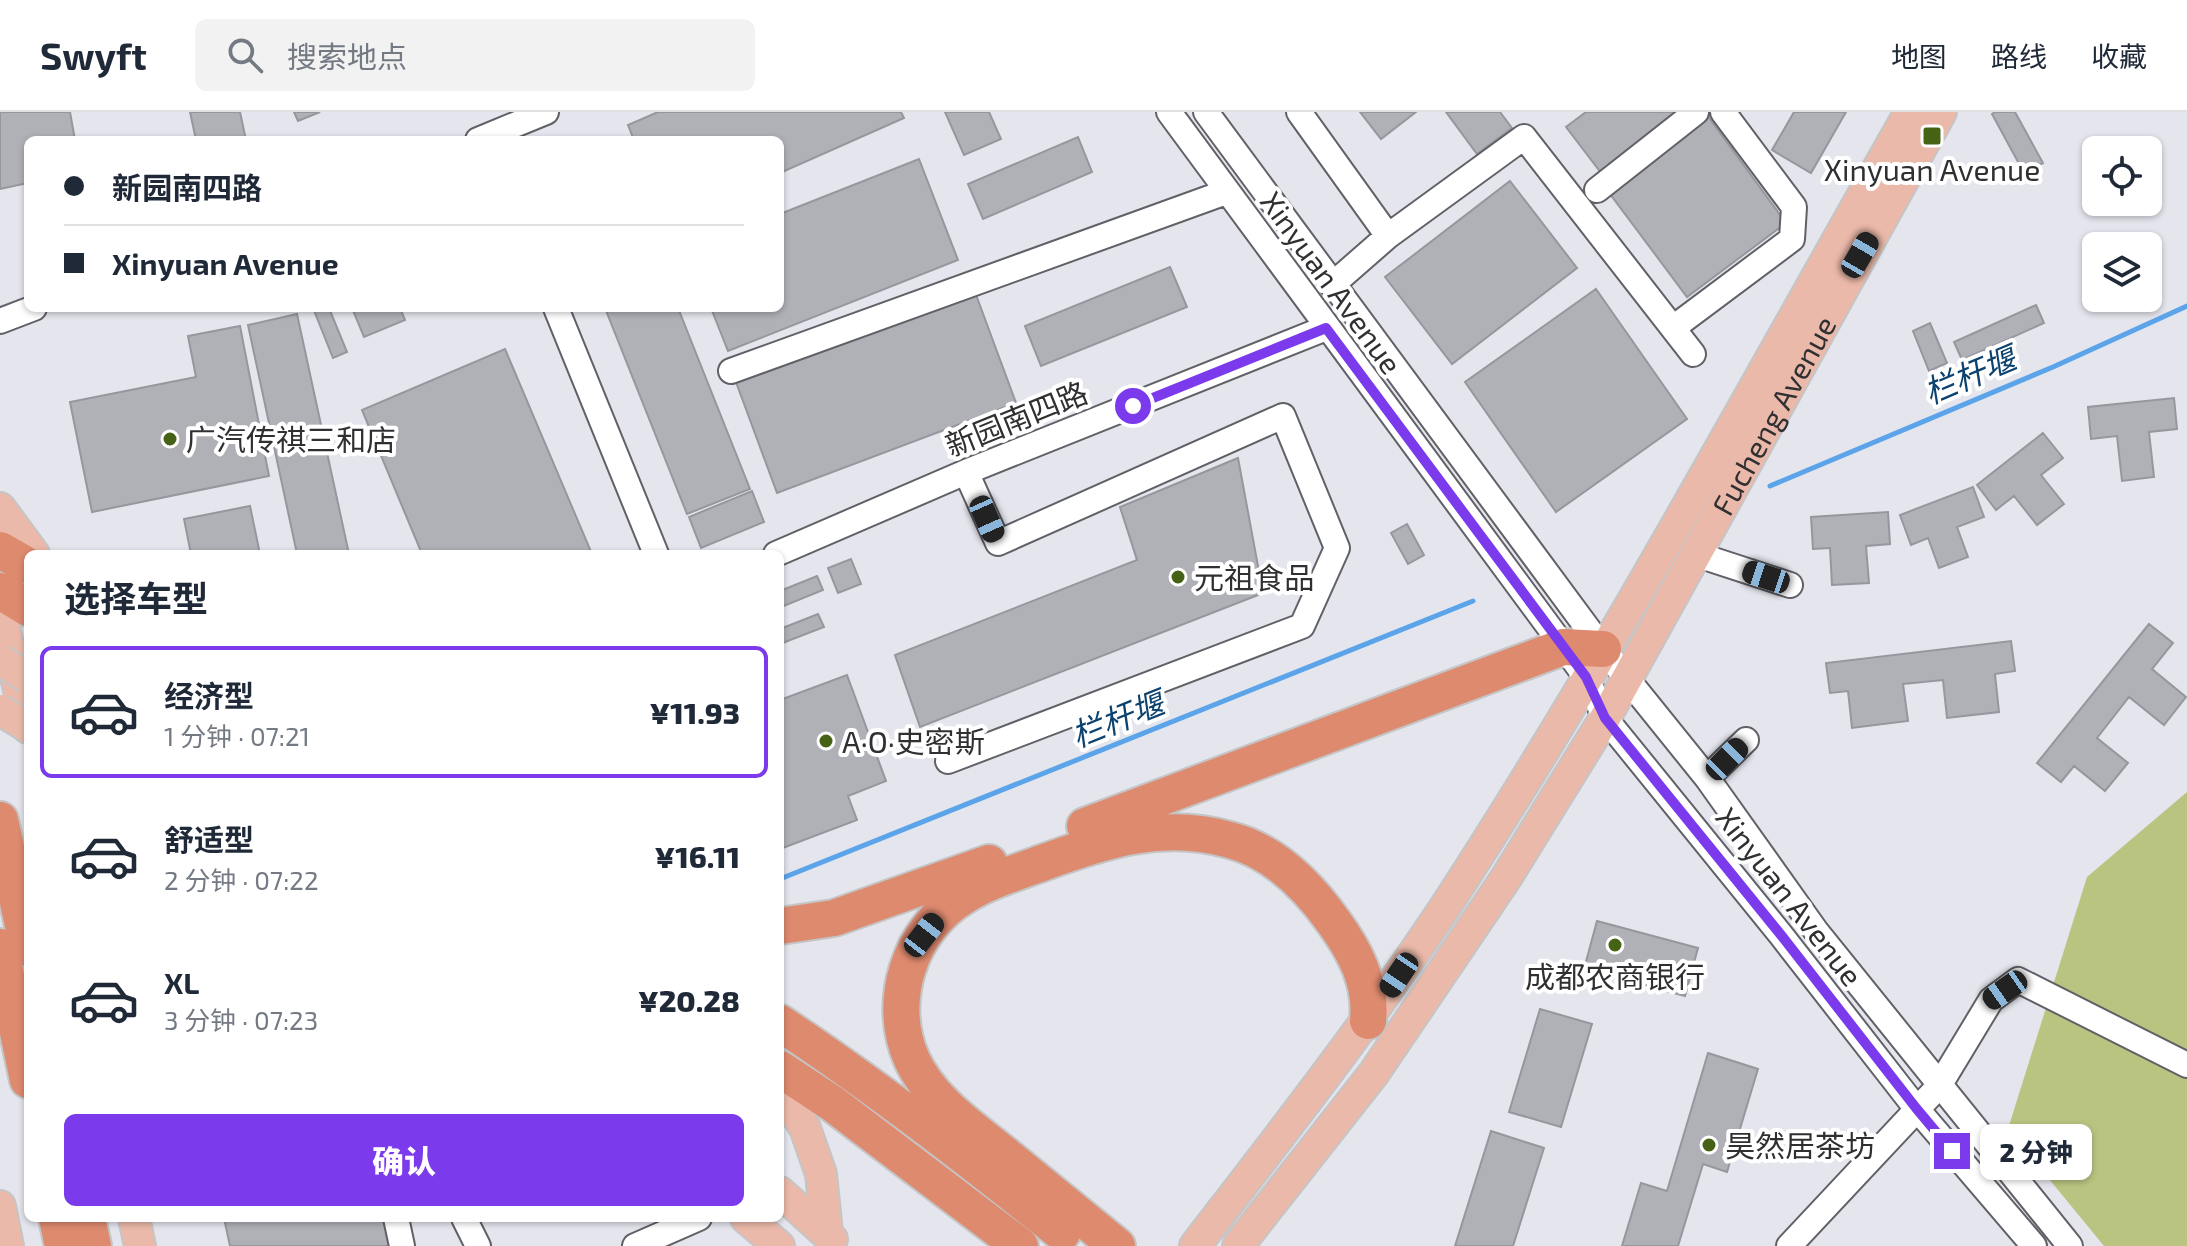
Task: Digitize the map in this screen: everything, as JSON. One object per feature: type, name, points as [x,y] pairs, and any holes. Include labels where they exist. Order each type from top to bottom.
[{"type":"highway","points":[[0,550],[24,564]]},
{"type":"highway","points":[[0,591],[24,606]]},
{"type":"highway","points":[[784,925],[834,918],[958,886],[1563,647],[1595,663]]},
{"type":"highway","points":[[0,820],[24,930]]},
{"type":"highway","points":[[1117,1246],[943,1104],[913,1061],[902,1025],[901,1005],[908,965],[915,949],[958,886],[990,882],[1116,838],[1177,832],[1233,840],[1288,872],[1304,885],[1334,921],[1360,966],[1367,988],[1368,1021]]},
{"type":"highway","points":[[0,947],[24,1061]]},
{"type":"highway","points":[[784,1026],[956,1149],[1079,1246]]},
{"type":"highway","points":[[784,1072],[844,1112],[1020,1246]]},
{"type":"highway","points":[[58,1222],[63,1246]]},
{"type":"highway","points":[[88,1222],[93,1246]]},
{"type":"main road","name":"Fucheng Avenue","points":[[1195,1246],[1368,1021],[1538,762],[1910,112]]},
{"type":"main road","name":"Fucheng Avenue","points":[[1238,1246],[1374,1073],[1506,878],[1605,718],[1941,112]]},
{"type":"main road","points":[[0,508],[31,550]]},
{"type":"main road","points":[[0,610],[24,711]]},
{"type":"main road","points":[[0,660],[24,675]]},
{"type":"main road","points":[[0,710],[24,725]]},
{"type":"main road","points":[[784,1096],[805,1128],[821,1174],[833,1240]]},
{"type":"main road","points":[[784,1196],[833,1240]]},
{"type":"main road","points":[[0,1206],[8,1246]]},
{"type":"main road","points":[[135,1222],[140,1246]]},
{"type":"main road","points":[[751,1222],[779,1246]]},
{"type":"street","points":[[491,136],[546,112]]},
{"type":"street","name":"Xinyuan Avenue","points":[[1169,112],[1563,647]]},
{"type":"street","name":"Xinyuan Avenue","points":[[1206,112],[1332,285],[1595,663],[1605,718],[1916,1108],[2034,1246]]},
{"type":"street","points":[[1299,112],[1388,236]]},
{"type":"street","points":[[1597,190],[1696,112]]},
{"type":"street","points":[[1673,328],[1792,239],[1794,207],[1723,112]]},
{"type":"street","points":[[1332,285],[1388,236],[1524,137],[1693,354]]},
{"type":"street","points":[[731,371],[1226,192]]},
{"type":"street","points":[[0,321],[24,312]]},
{"type":"street","points":[[558,312],[654,550]]},
{"type":"street","name":"新园南四路","points":[[784,551],[966,472],[1326,328]]},
{"type":"street","points":[[948,761],[1302,626],[1337,548],[1283,416],[998,543],[966,472]]},
{"type":"street","points":[[1695,554],[1790,585]]},
{"type":"street","name":"Xinyuan Avenue","points":[[1595,663],[1626,678],[1707,778],[1816,931],[2070,1246]]},
{"type":"street","points":[[1707,778],[1746,740]]},
{"type":"street","points":[[1789,1246],[1939,1086],[1991,1000],[2018,980],[2187,1065]]},
{"type":"street","points":[[397,1222],[402,1246]]},
{"type":"street","points":[[466,1222],[478,1246]]},
{"type":"street","points":[[635,1246],[690,1222]]},
{"type":"green space","points":[[2187,792],[2187,1246],[2104,1246],[2008,1129],[2087,877]]},
{"type":"building","points":[[0,112],[70,112],[74,136],[24,136],[24,184],[0,189]]},
{"type":"building","points":[[190,112],[240,112],[245,136],[195,136]]},
{"type":"building","points":[[294,112],[320,112],[298,121]]},
{"type":"building","points":[[658,112],[901,112],[904,118],[784,171],[784,136],[632,136],[628,125]]},
{"type":"building","points":[[945,112],[989,112],[1001,139],[964,155]]},
{"type":"building","points":[[1360,112],[1416,112],[1381,139]]},
{"type":"building","points":[[1446,112],[1500,112],[1512,128],[1477,154]]},
{"type":"building","points":[[1586,112],[1678,112],[1605,178],[1566,127]]},
{"type":"building","points":[[1794,112],[1846,112],[1811,173],[1772,150]]},
{"type":"building","points":[[2015,112],[2043,163],[2024,173],[1992,114]]},
{"type":"building","points":[[1707,115],[1786,223],[1687,297],[1607,190]]},
{"type":"building","points":[[1078,137],[1092,172],[983,219],[968,184]]},
{"type":"building","points":[[919,159],[958,260],[728,351],[713,312],[784,312],[784,212]]},
{"type":"building","points":[[1510,181],[1577,268],[1452,364],[1385,277]]},
{"type":"building","points":[[1170,267],[1187,307],[1041,366],[1025,326]]},
{"type":"building","points":[[1596,289],[1687,419],[1556,512],[1465,382]]},
{"type":"building","points":[[975,292],[1016,403],[777,493],[736,382]]},
{"type":"building","points":[[2036,305],[2044,323],[1962,360],[1954,342]]},
{"type":"building","points":[[315,312],[331,312],[347,352],[333,358]]},
{"type":"building","points":[[354,312],[402,312],[405,320],[364,337]]},
{"type":"building","points":[[607,312],[680,312],[750,489],[687,514]]},
{"type":"building","points":[[297,314],[348,550],[296,550],[248,325]]},
{"type":"building","points":[[1930,323],[1947,363],[1929,371],[1913,331]]},
{"type":"building","name":"广汽传祺三和店","points":[[240,326],[269,476],[92,512],[70,402],[196,377],[188,336]]},
{"type":"building","points":[[505,349],[590,550],[420,550],[362,410]]},
{"type":"building","points":[[2174,398],[2177,429],[2149,432],[2154,477],[2122,481],[2117,436],[2091,439],[2088,407]]},
{"type":"building","points":[[2043,433],[2063,458],[2041,475],[2064,504],[2037,525],[2014,496],[1996,510],[1977,485]]},
{"type":"building","name":"元祖食品","points":[[1238,458],[1263,593],[920,727],[895,655],[1137,560],[1120,507]]},
{"type":"building","points":[[1973,487],[1984,517],[1957,527],[1968,557],[1939,568],[1928,538],[1911,545],[1900,515]]},
{"type":"building","points":[[752,491],[764,522],[701,548],[689,517]]},
{"type":"building","points":[[250,506],[259,550],[190,550],[184,519]]},
{"type":"building","points":[[1888,512],[1890,544],[1866,546],[1869,583],[1832,585],[1830,548],[1813,549],[1811,517]]},
{"type":"building","points":[[1407,524],[1424,555],[1408,564],[1391,533]]},
{"type":"building","points":[[851,559],[861,584],[838,593],[828,568]]},
{"type":"building","points":[[817,576],[823,590],[784,606],[784,589]]},
{"type":"building","points":[[818,614],[824,627],[784,642],[784,627]]},
{"type":"building","points":[[2149,624],[2173,643],[2152,669],[2186,697],[2164,725],[2129,697],[2097,738],[2128,763],[2105,791],[2074,766],[2061,782],[2037,763]]},
{"type":"building","points":[[2011,641],[2015,671],[1995,674],[1999,712],[1947,718],[1943,680],[1903,684],[1908,721],[1852,728],[1848,691],[1830,693],[1826,663]]},
{"type":"building","name":"A·O·史密斯","points":[[847,675],[886,781],[848,796],[857,820],[784,847],[784,699]]},
{"type":"building","points":[[1597,921],[1698,948],[1685,996],[1584,969]]},
{"type":"building","points":[[1540,1009],[1592,1024],[1561,1127],[1509,1112]]},
{"type":"building","points":[[1708,1053],[1758,1069],[1727,1172],[1703,1164],[1678,1246],[1622,1246],[1641,1183],[1667,1191]]},
{"type":"building","points":[[1491,1131],[1544,1148],[1513,1246],[1455,1246]]},
{"type":"building","points":[[225,1222],[391,1222],[397,1246],[230,1246]]},
{"type":"waterway","name":"栏杆堰","points":[[1770,486],[2053,367],[2187,306]]},
{"type":"waterway","name":"栏杆堰","points":[[784,877],[1473,601]]},
{"type":"place","name":"Xinyuan Avenue","points":[[1932,136]]},
{"type":"place","name":"广汽传祺三和店","points":[[170,439]]},
{"type":"place","name":"元祖食品","points":[[1178,577]]},
{"type":"place","name":"A·O·史密斯","points":[[826,741]]},
{"type":"place","name":"成都农商银行","points":[[1615,945]]},
{"type":"place","name":"昊然居茶坊","points":[[1709,1145]]},
{"type":"route","points":[[1133,406],[1326,328],[1586,677],[1605,718],[1952,1151]]}]
